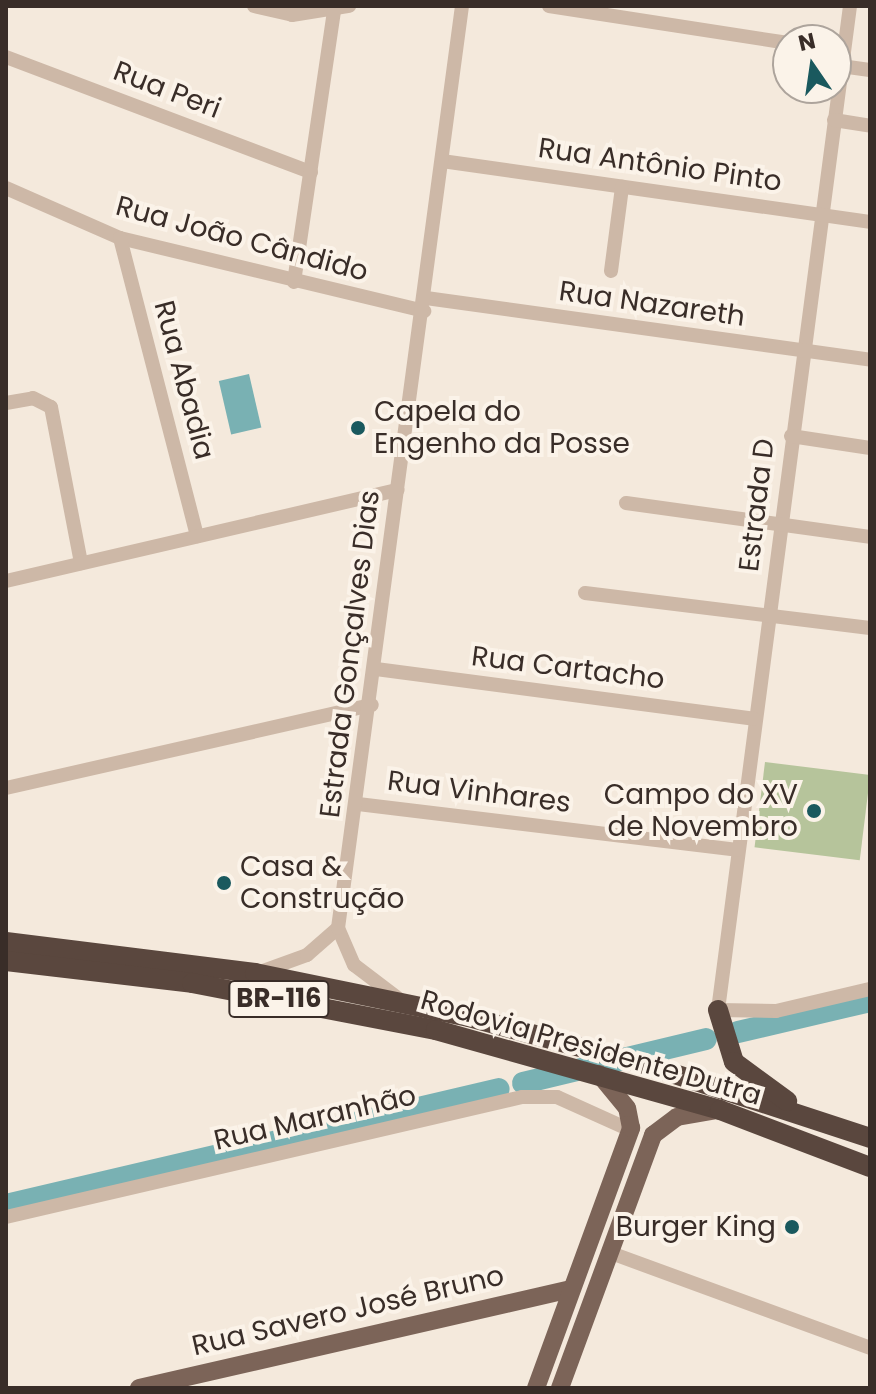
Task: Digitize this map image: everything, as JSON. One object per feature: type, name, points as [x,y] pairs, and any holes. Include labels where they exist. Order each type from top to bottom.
[{"type":"highway","name":"Rodovia Presidente Dutra","points":[[6,942],[255,973],[404,1002],[647,1065],[811,1116],[870,1138]]},
{"type":"highway","name":"Rodovia Presidente Dutra","points":[[6,961],[192,983],[436,1030],[548,1058],[720,1110],[870,1167]]},
{"type":"highway","points":[[718,1010],[723,1040],[738,1067],[811,1116]]},
{"type":"main road","points":[[536,1388],[630,1130],[627,1108],[598,1074]]},
{"type":"main road","points":[[567,1386],[637,1178],[660,1126],[681,1116],[720,1110]]},
{"type":"main road","points":[[615,1172],[627,1170],[637,1178]]},
{"type":"main road","points":[[570,1289],[589,1315]]},
{"type":"main road","name":"Rua Savero José Bruno","points":[[139,1388],[570,1289]]},
{"type":"street","name":"Estrada Gonçalves Dias","points":[[338,928],[372,705],[462,6]]},
{"type":"street","points":[[549,6],[772,41]]},
{"type":"street","points":[[257,7],[292,15],[340,7],[294,282]]},
{"type":"street","name":"Rua Peri","points":[[6,57],[311,172]]},
{"type":"street","name":"Estrada D","points":[[718,1010],[836,104]]},
{"type":"street","points":[[834,120],[870,126]]},
{"type":"street","name":"Rua Antônio Pinto","points":[[442,161],[870,222]]},
{"type":"street","points":[[611,271],[622,187]]},
{"type":"street","name":"Rua João Cândido","points":[[6,188],[120,238],[294,282],[425,305]]},
{"type":"street","name":"Rua Abadia","points":[[120,238],[197,536]]},
{"type":"street","name":"Rua Nazareth","points":[[425,305],[870,360]]},
{"type":"street","points":[[6,403],[33,398],[51,407],[81,563]]},
{"type":"street","points":[[791,436],[870,448]]},
{"type":"street","points":[[6,581],[398,490]]},
{"type":"street","points":[[626,503],[870,537]]},
{"type":"street","points":[[585,593],[870,628]]},
{"type":"street","name":"Rua Cartacho","points":[[376,669],[754,719]]},
{"type":"street","points":[[6,788],[372,705]]},
{"type":"street","name":"Rua Vinhares","points":[[358,804],[737,850]]},
{"type":"street","points":[[255,973],[307,955],[338,928],[354,965],[404,1002]]},
{"type":"street","points":[[718,1010],[776,1011],[870,989]]},
{"type":"street","name":"Rua Maranhão","points":[[6,1217],[522,1097],[557,1097],[630,1130]]},
{"type":"street","points":[[611,1253],[870,1348]]},
{"type":"green space","name":"Campo do XV de Novembro","points":[[765,762],[870,775],[860,860],[755,847]]},
{"type":"water","points":[[249,374],[261,428],[231,435],[219,381]]},
{"type":"waterway","points":[[738,1032],[870,1001]]},
{"type":"waterway","points":[[523,1083],[706,1039]]},
{"type":"waterway","points":[[6,1205],[499,1089]]},
{"type":"place","name":"Capela do Engenho da Posse","points":[[358,428]]},
{"type":"place","name":"Campo do XV de Novembro","points":[[814,811]]},
{"type":"place","name":"Casa & Construção","points":[[224,883]]},
{"type":"place","name":"Burger King","points":[[792,1227]]}]
